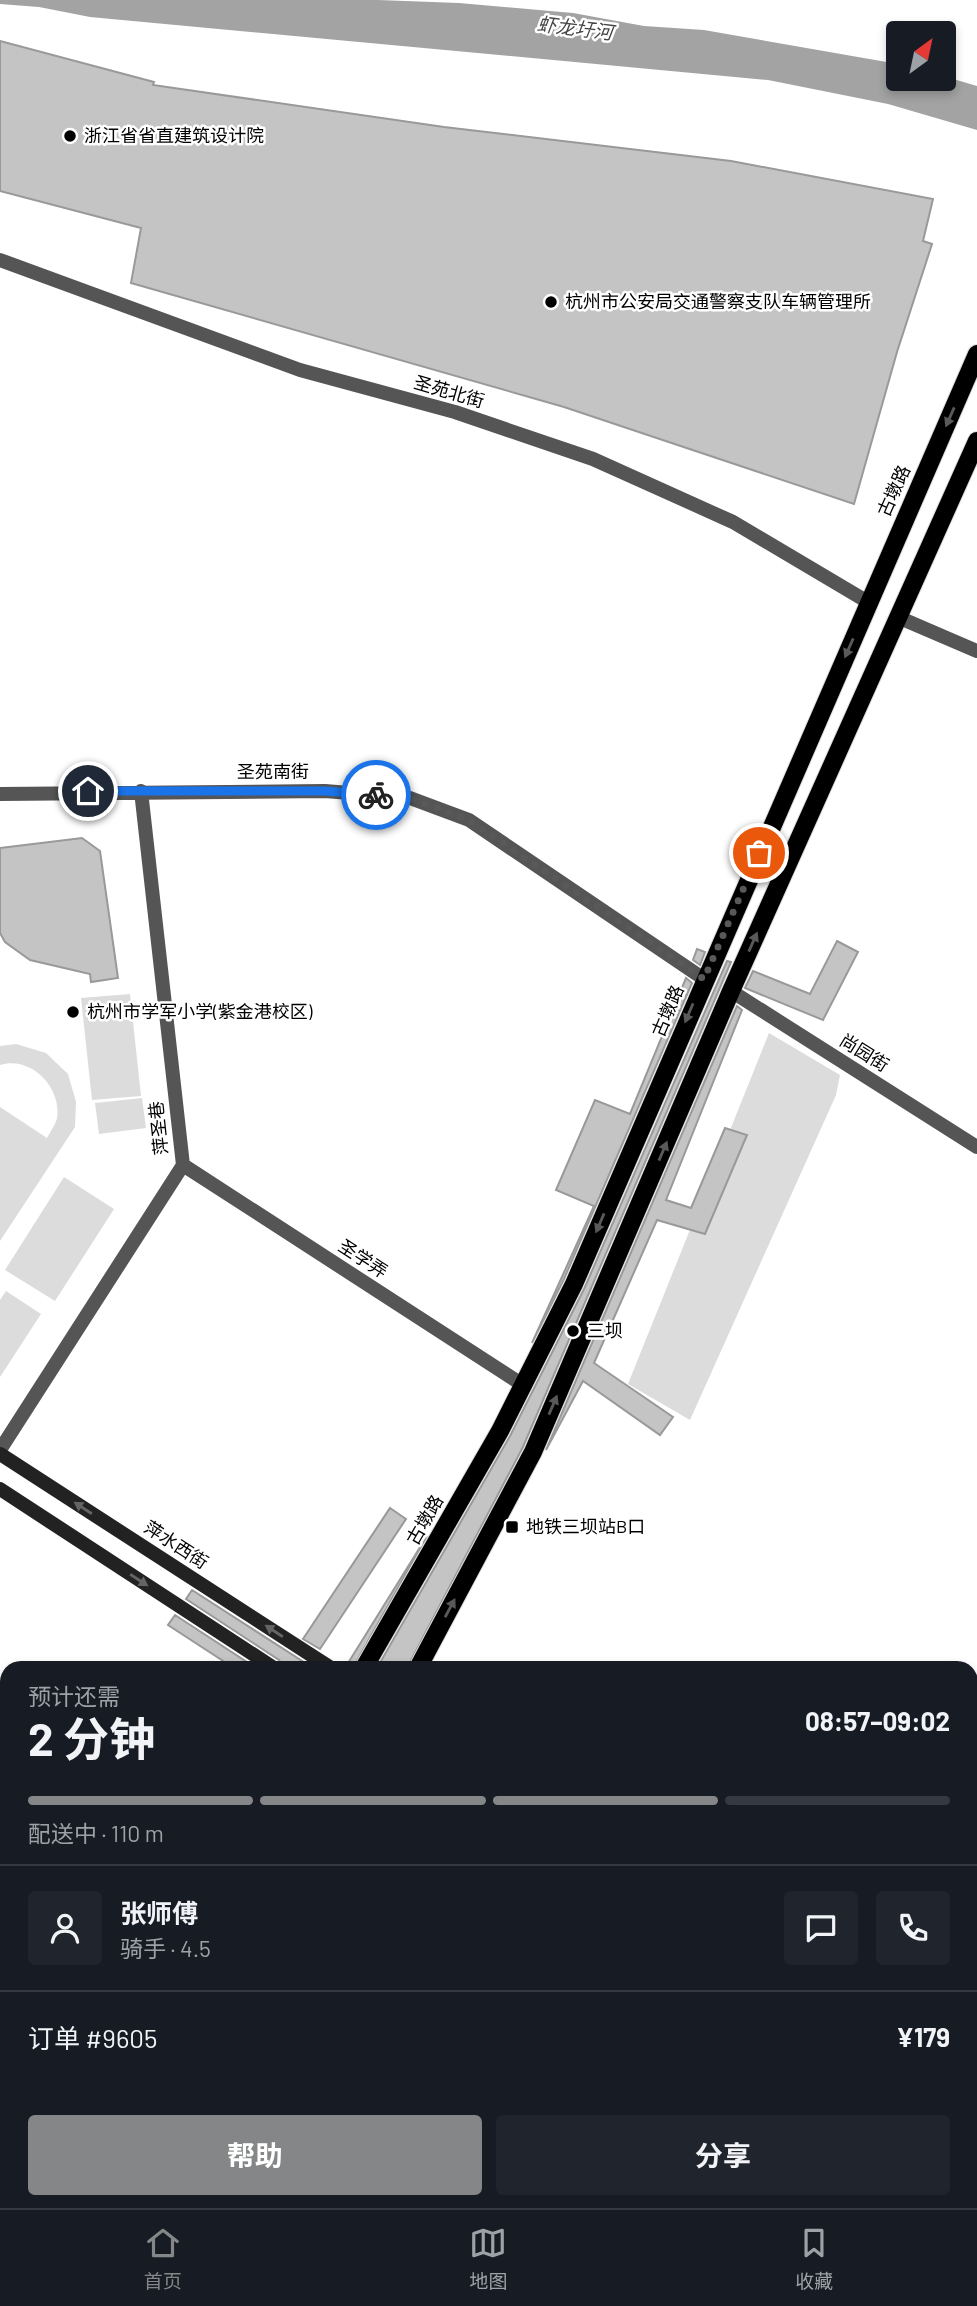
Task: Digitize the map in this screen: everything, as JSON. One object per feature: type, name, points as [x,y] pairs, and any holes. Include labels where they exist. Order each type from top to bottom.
[{"type":"main road","name":"古墩路","points":[[368,1661],[500,1431],[574,1284],[977,354]]},
{"type":"main road","points":[[422,1661],[533,1452],[731,991],[977,442]]},
{"type":"main road","name":"萍水西街","points":[[0,1452],[320,1661]]},
{"type":"main road","points":[[0,1489],[263,1661]]},
{"type":"street","name":"圣苑北街","points":[[0,260],[300,370],[455,412],[593,459],[733,522],[869,602]]},
{"type":"street","points":[[900,618],[977,651]]},
{"type":"street","name":"萍圣巷","points":[[0,1452],[183,1165],[141,791]]},
{"type":"street","name":"圣苑南街","points":[[0,794],[325,791],[410,798],[469,820],[704,979]]},
{"type":"street","name":"尚园街","points":[[731,991],[977,1147]]},
{"type":"street","name":"圣学弄","points":[[183,1165],[523,1385]]},
{"type":"shaded area","points":[[130,994],[141,1096],[92,1100],[81,998]]},
{"type":"shaded area","points":[[769,1033],[840,1075],[836,1095],[690,1420],[628,1384]]},
{"type":"shaded area","points":[[16,1044],[46,1053],[68,1074],[76,1102],[75,1127],[0,1241],[0,1107],[47,1138],[57,1118],[55,1096],[42,1076],[23,1065],[0,1065],[0,1046]]},
{"type":"shaded area","points":[[142,1098],[146,1128],[99,1134],[95,1103]]},
{"type":"shaded area","points":[[64,1177],[114,1209],[55,1301],[5,1270]]},
{"type":"shaded area","points":[[6,1291],[41,1314],[0,1377],[0,1300]]},
{"type":"water","name":"虾龙圩河","points":[[0,0],[378,0],[459,3],[573,13],[644,26],[704,30],[886,62],[886,91],[956,91],[956,80],[977,86],[977,130],[888,104],[768,80],[90,17],[39,7],[0,4]]},
{"type":"building","name":"杭州市公安局交通警察支队车辆管理所","points":[[0,41],[154,82],[153,85],[444,127],[731,161],[933,199],[923,241],[932,244],[897,352],[854,504],[564,407],[131,283],[141,228],[0,191]]},
{"type":"building","points":[[82,838],[100,851],[118,978],[91,982],[90,974],[30,960],[5,942],[0,933],[0,848]]},
{"type":"building","points":[[837,941],[858,952],[823,1020],[745,988],[753,971],[810,994]]},
{"type":"building","points":[[697,949],[705,952],[700,965],[693,960]]},
{"type":"building","points":[[727,961],[731,962],[523,1447],[411,1661],[381,1661],[510,1436],[584,1289]]},
{"type":"building","points":[[686,978],[692,983],[564,1279],[532,1343],[594,1206],[556,1190],[595,1100],[630,1114]]},
{"type":"building","points":[[737,1006],[742,1010],[666,1200],[691,1208],[725,1128],[747,1135],[705,1234],[657,1220],[594,1363],[673,1417],[660,1435],[583,1381],[546,1450]]},
{"type":"building","points":[[390,1508],[406,1519],[320,1649],[303,1639]]},
{"type":"building","points":[[427,1536],[357,1661],[349,1661]]},
{"type":"building","points":[[192,1590],[302,1661],[280,1661],[186,1599]]},
{"type":"building","points":[[175,1615],[245,1661],[223,1661],[168,1625]]},
{"type":"way so far","points":[[376,795],[410,798],[469,820],[650,945],[704,979],[759,853]]},
{"type":"place","name":"浙江省省直建筑设计院","points":[[70,136]]},
{"type":"place","name":"杭州市公安局交通警察支队车辆管理所","points":[[551,302]]},
{"type":"place","name":"杭州市学军小学(紫金港校区)","points":[[73,1012]]},
{"type":"place","name":"三坝","points":[[573,1331]]},
{"type":"place","name":"地铁三坝站B口","points":[[512,1527]]},
{"type":"route","points":[[88,791],[325,791],[376,795]]}]
